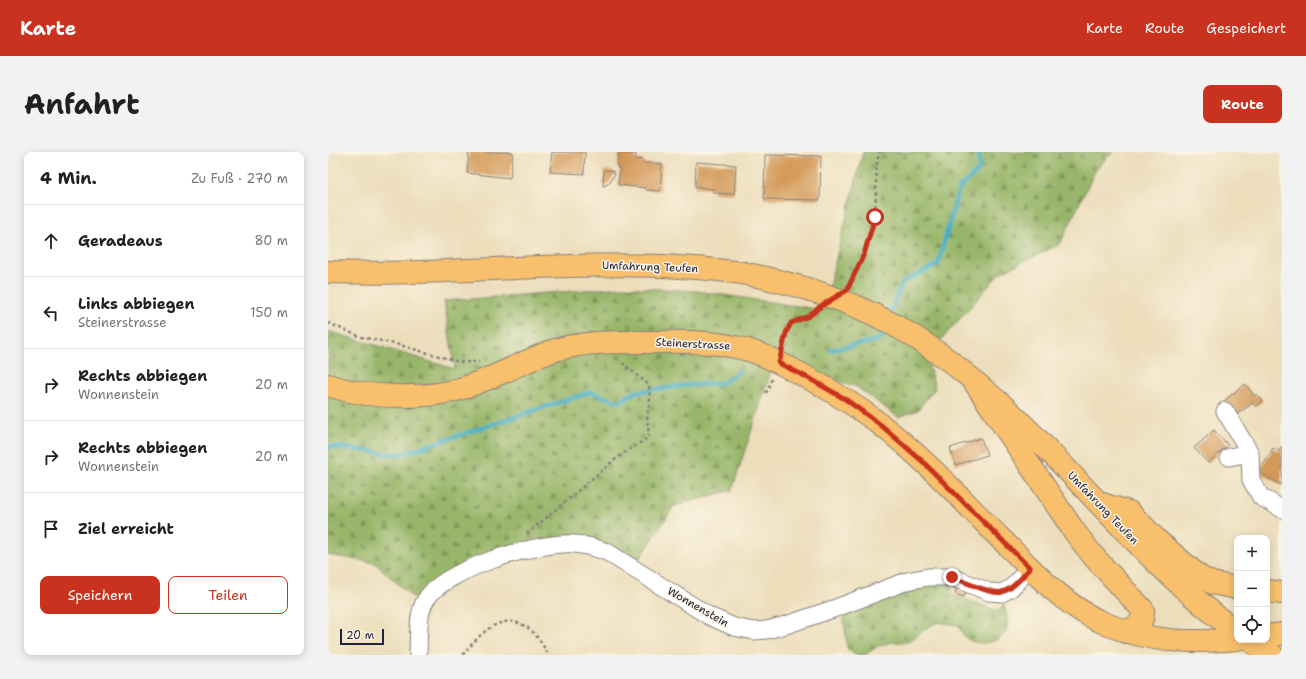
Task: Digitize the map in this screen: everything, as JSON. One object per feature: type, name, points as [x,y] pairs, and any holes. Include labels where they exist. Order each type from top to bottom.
[{"type":"main road","name":"Umfahrung Teufen","points":[[328,272],[371,274],[426,273],[586,265],[669,266],[703,268],[774,279],[807,288],[841,300],[877,316],[908,333],[951,362],[973,380],[1010,412],[1151,558],[1182,587],[1234,630]]},
{"type":"main road","name":"Steinerstrasse","points":[[328,385],[360,393],[427,396],[471,386],[557,349],[583,344],[605,342],[685,341],[716,343],[739,347],[779,363],[812,380],[845,399],[881,425],[921,460],[1030,568],[1067,601],[1092,618],[1157,647],[1187,648],[1234,640]]},
{"type":"main road","points":[[973,380],[1074,531],[1094,557],[1143,610],[1150,620],[1157,647],[1137,646],[1106,624]]},
{"type":"main road","points":[[1098,503],[1129,512],[1159,542],[1200,577],[1212,583],[1234,587]]},
{"type":"main road","points":[[1270,591],[1282,593]]},
{"type":"main road","points":[[1126,632],[1137,626],[1141,621],[1144,616],[1143,610]]},
{"type":"main road","points":[[1270,636],[1282,634]]},
{"type":"main road","points":[[1254,643],[1272,655]]},
{"type":"street","points":[[1225,411],[1250,454],[1251,480],[1261,497],[1282,509]]},
{"type":"street","points":[[1228,457],[1250,454]]},
{"type":"street","name":"Wonnenstein","points":[[418,655],[421,612],[424,602],[430,593],[441,584],[465,570],[489,560],[515,552],[552,545],[573,544],[589,546],[607,552],[709,616],[734,627],[754,631],[767,630],[786,625],[907,581],[928,577],[952,577],[989,592],[1002,593],[1011,588],[1030,568]]},
{"type":"path","points":[[847,290],[864,254],[875,217],[877,161],[880,152]]},
{"type":"path","points":[[779,363],[786,333],[791,323],[809,316],[821,306]]},
{"type":"path","points":[[328,323],[361,338],[396,344],[460,362],[481,362]]},
{"type":"path","points":[[515,552],[519,540],[618,457],[648,437],[647,416],[650,400],[648,385]]},
{"type":"path","points":[[463,655],[484,632],[494,625],[507,622],[518,623],[528,628],[549,655]]},
{"type":"green space","points":[[863,152],[1113,152],[1096,169],[1060,244],[1000,273],[926,357],[935,388],[918,410],[898,417],[857,387],[775,359],[732,490],[674,506],[639,560],[607,544],[577,537],[442,577],[415,599],[375,563],[328,555],[328,331],[455,369],[444,301],[624,287],[697,291],[823,310]]},
{"type":"green space","points":[[922,583],[951,583],[952,594],[998,611],[1004,604],[1008,623],[1007,629],[1001,637],[996,640],[979,643],[969,640],[961,632],[958,625],[939,622],[931,625],[908,642],[892,642],[878,646],[865,655],[853,654],[847,648],[844,619],[849,611]]},
{"type":"building","points":[[469,152],[513,152],[510,178],[467,173]]},
{"type":"building","points":[[552,152],[585,152],[584,174],[550,172]]},
{"type":"building","points":[[619,153],[636,154],[635,159],[643,160],[643,163],[662,164],[660,191],[618,185],[620,168],[617,168]]},
{"type":"building","points":[[765,155],[821,156],[820,200],[764,199]]},
{"type":"building","points":[[696,162],[736,165],[734,194],[714,193],[714,189],[695,187]]},
{"type":"building","points":[[604,170],[613,171],[615,174],[608,184],[603,186]]},
{"type":"building","points":[[1245,384],[1254,396],[1257,394],[1263,401],[1256,407],[1253,403],[1235,416],[1224,401]]},
{"type":"building","points":[[1214,430],[1228,445],[1208,463],[1194,448]]},
{"type":"building","points":[[981,438],[987,455],[956,465],[950,448]]},
{"type":"building","points":[[1282,446],[1281,485],[1259,472],[1273,448],[1279,451]]},
{"type":"building","points":[[957,587],[967,590],[964,597],[955,594]]},
{"type":"waterway","points":[[889,315],[902,283],[938,264],[959,188],[979,170],[979,152]]},
{"type":"waterway","points":[[830,350],[879,340],[885,326]]},
{"type":"waterway","points":[[328,446],[399,455],[591,392],[619,402],[635,392],[691,385],[722,383],[740,371]]},
{"type":"route","points":[[875,217],[864,254],[847,290],[821,306],[809,316],[791,323],[786,333],[779,363],[845,399],[881,425],[921,460],[1030,568],[1011,588],[1002,593],[989,592],[952,577]]}]
